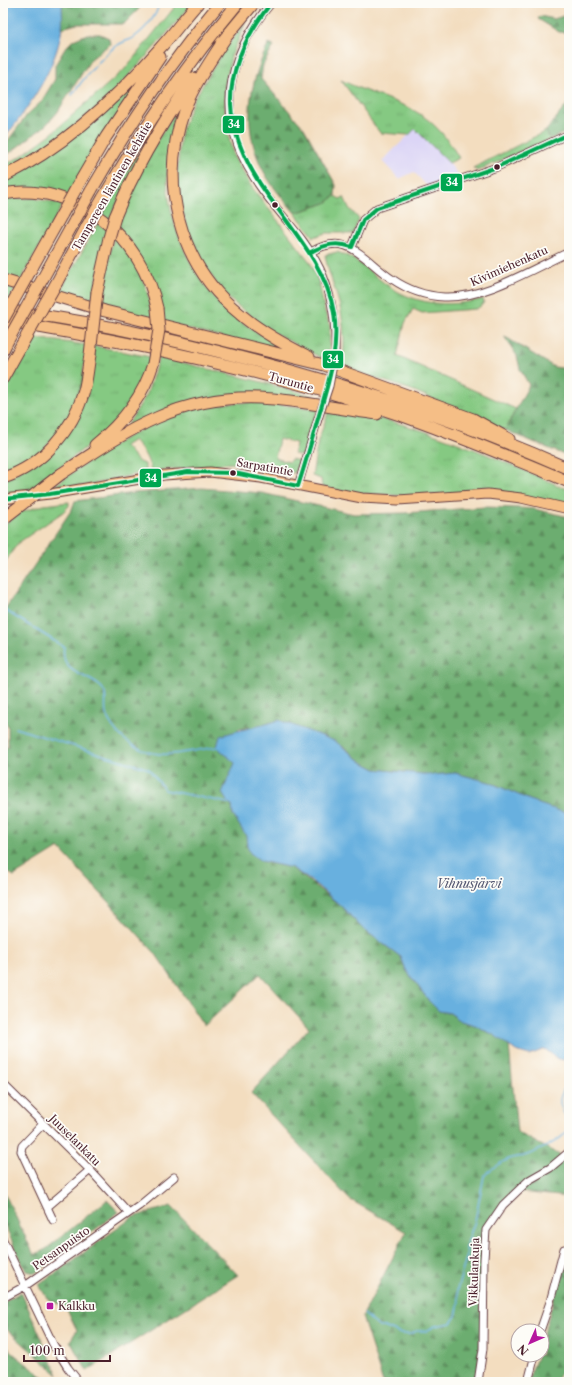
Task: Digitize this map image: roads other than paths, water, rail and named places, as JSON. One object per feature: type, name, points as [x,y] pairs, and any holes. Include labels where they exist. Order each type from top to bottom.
[{"type":"highway","points":[[3,177],[53,148],[90,118],[161,48],[200,3]]},
{"type":"highway","points":[[3,320],[78,185],[140,85],[200,3]]},
{"type":"highway","name":"Tampereen läntinen kehätie","points":[[5,346],[114,152],[151,94],[179,54],[220,3]]},
{"type":"highway","name":"Tampereen läntinen kehätie","points":[[3,378],[126,159],[167,97],[238,3]]},
{"type":"highway","points":[[3,478],[18,472],[40,458],[66,431],[75,414],[84,390],[90,355],[97,292],[109,238],[115,217],[135,170],[153,138],[193,79],[254,3]]},
{"type":"highway","points":[[226,37],[196,85],[186,108],[176,138],[173,186],[180,228],[199,268],[212,287],[230,306],[266,333],[324,365]]},
{"type":"highway","points":[[3,194],[43,194],[77,204],[105,221],[121,236],[141,263],[152,287],[157,308],[158,330],[153,364],[146,385],[130,412],[107,435],[61,474],[3,519]]},
{"type":"highway","points":[[3,280],[105,311],[324,365],[473,419],[534,453]]},
{"type":"highway","name":"Turuntie","points":[[3,310],[49,315],[127,330],[298,372],[368,393],[534,453],[569,469]]},
{"type":"highway","name":"Turuntie","points":[[3,320],[204,359],[327,392],[406,417],[488,448],[569,482]]},
{"type":"highway","points":[[3,326],[45,327]]},
{"type":"highway","points":[[61,474],[142,424],[172,411],[206,401],[258,398],[406,417]]},
{"type":"main road","name":"Sarpatintie","points":[[3,499],[50,494],[188,472],[234,473],[349,496],[398,500],[488,494],[502,495],[569,508]]},
{"type":"street","points":[[272,3],[252,28],[236,62],[230,102],[232,122],[238,148],[252,175],[311,252],[326,282],[331,300],[335,327],[335,354],[329,386],[298,486]]},
{"type":"street","points":[[311,252],[330,244],[352,247],[363,220],[377,208],[497,167],[569,134]]},
{"type":"street","name":"Kivimiehenkatu","points":[[352,247],[391,279],[410,290],[431,296],[455,297],[484,291],[569,252]]},
{"type":"street","name":"Juuselankatu","points":[[3,1084],[90,1170],[129,1213]]},
{"type":"street","points":[[43,1124],[22,1146],[20,1151],[53,1220]]},
{"type":"street","name":"Vikkulankuja","points":[[478,1382],[483,1349],[484,1259],[486,1230],[503,1205],[529,1180],[550,1168],[569,1152]]},
{"type":"street","points":[[48,1207],[90,1170]]},
{"type":"street","name":"Petsanpuisto","points":[[3,1298],[25,1286],[129,1213],[159,1191],[174,1177]]},
{"type":"street","points":[[3,1240],[54,1344],[68,1368],[79,1382]]},
{"type":"street","points":[[543,1323],[564,1250]]},
{"type":"street","points":[[528,1382],[533,1363]]},
{"type":"water","points":[[3,3],[62,3],[62,28],[54,59],[40,88],[3,140]]},
{"type":"water","name":"Vihnusjärvi","points":[[279,720],[335,741],[362,762],[375,769],[432,775],[455,773],[489,782],[539,804],[569,814],[569,1064],[565,1060],[558,1059],[545,1049],[529,1055],[516,1051],[494,1035],[475,1025],[461,1021],[450,1013],[439,1011],[429,1001],[406,970],[401,957],[363,929],[341,906],[314,883],[292,868],[261,861],[250,853],[247,846],[246,836],[233,815],[232,805],[228,803],[222,793],[235,763],[217,747],[220,736]]},
{"type":"waterway","points":[[72,95],[90,71],[111,50],[119,44],[133,38],[145,28],[156,13],[158,4]]},
{"type":"waterway","points":[[3,609],[64,647],[66,663],[75,672],[94,682],[103,689],[105,695],[106,714],[109,722],[124,739],[136,747],[147,752],[158,754],[181,753],[218,747]]},
{"type":"waterway","points":[[15,728],[149,769],[165,790],[228,803]]},
{"type":"waterway","points":[[364,1314],[379,1327],[384,1327],[401,1334],[412,1334],[416,1331],[426,1331],[435,1326],[451,1323],[456,1316],[459,1303],[457,1290],[467,1255],[466,1246],[475,1221],[484,1176],[492,1168],[503,1162],[511,1158],[524,1156],[542,1149],[566,1133],[568,1129],[568,1121],[561,1108],[560,1100],[566,1083],[569,1083]]},
{"type":"place","name":"Kalkku","points":[[50,1306]]}]
